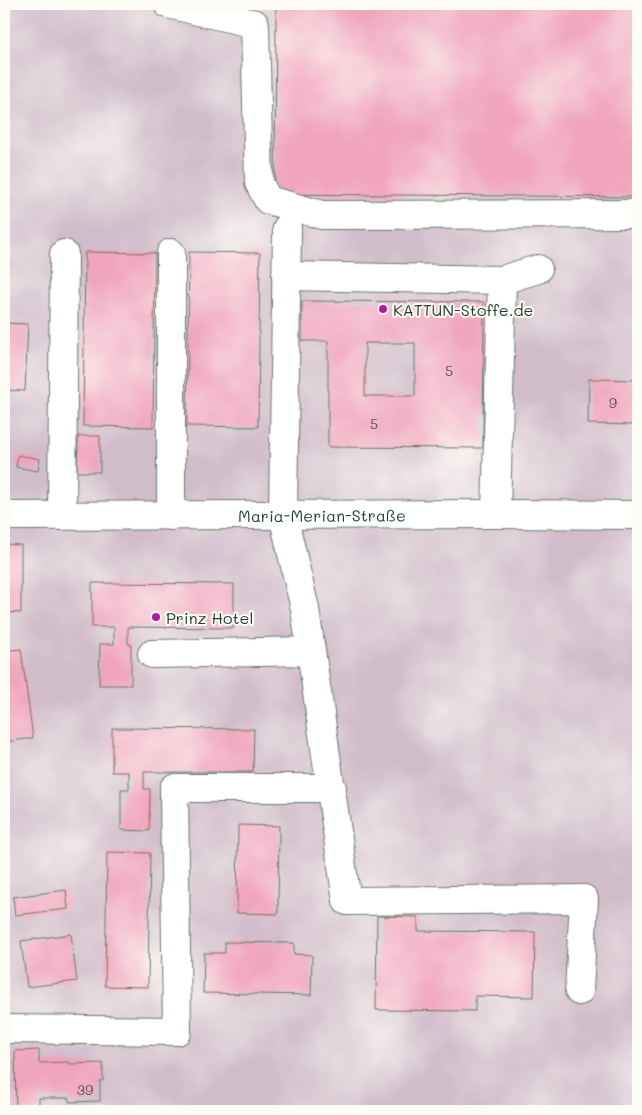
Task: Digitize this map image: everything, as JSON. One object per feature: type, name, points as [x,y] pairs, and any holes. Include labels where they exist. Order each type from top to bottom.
[{"type":"street","points":[[168,4],[255,24],[259,183],[268,200],[322,215],[638,214]]},
{"type":"street","points":[[287,228],[283,515],[305,609],[347,901],[584,900],[579,991]]},
{"type":"street","points":[[171,253],[171,516]]},
{"type":"street","points":[[62,516],[64,254]]},
{"type":"street","points":[[286,276],[502,280],[538,269]]},
{"type":"street","points":[[496,514],[502,280]]},
{"type":"street","name":"Maria-Merian-Straße","points":[[4,516],[496,514],[638,516]]},
{"type":"street","points":[[152,654],[311,651]]},
{"type":"street","points":[[4,1029],[178,1031],[174,788],[332,788]]},
{"type":"shaded area","points":[[4,4],[638,4],[638,1111],[4,1111]]},
{"type":"building","points":[[276,4],[638,4],[638,197],[275,194]]},
{"type":"building","points":[[85,252],[155,253],[153,427],[83,426]]},
{"type":"building","points":[[189,252],[260,253],[258,427],[187,426]]},
{"type":"building","points":[[302,301],[484,302],[483,448],[328,447],[328,341],[302,341]],"holes":[[[365,343],[415,343],[415,396],[365,396]]]},
{"type":"building","points":[[4,323],[28,324],[25,391],[4,390]]},
{"type":"building","points":[[589,379],[638,380],[638,425],[588,424]]},
{"type":"building","points":[[78,436],[100,436],[100,472],[77,472]]},
{"type":"building","points":[[18,455],[40,459],[38,471],[16,467]]},
{"type":"building","points":[[4,544],[21,545],[21,613],[4,612]]},
{"type":"building","points":[[92,583],[234,584],[234,628],[128,627],[128,644],[131,644],[131,685],[99,685],[100,644],[114,644],[114,627],[92,627]]},
{"type":"building","points":[[21,649],[33,738],[4,742],[4,651]]},
{"type":"building","points":[[112,728],[254,729],[253,772],[144,772],[144,789],[150,789],[149,831],[121,830],[121,789],[129,789],[129,772],[112,772]]},
{"type":"building","points":[[238,825],[279,826],[278,914],[237,913]]},
{"type":"building","points":[[107,852],[150,853],[148,987],[105,986]]},
{"type":"building","points":[[66,890],[68,909],[15,915],[13,897]]},
{"type":"building","points":[[377,916],[418,917],[418,931],[535,932],[534,997],[475,996],[475,1011],[376,1010]]},
{"type":"building","points":[[71,934],[77,981],[27,987],[21,941]]},
{"type":"building","points":[[225,942],[294,943],[294,954],[312,955],[311,995],[203,993],[204,953],[225,953]]},
{"type":"building","points":[[39,1050],[39,1063],[103,1063],[103,1081],[100,1081],[100,1101],[69,1102],[69,1098],[39,1098],[39,1111],[16,1111],[15,1051]]},
{"type":"place","name":"KATTUN-Stoffe.de","points":[[383,309]]},
{"type":"place","name":"Prinz Hotel","points":[[156,617]]}]
